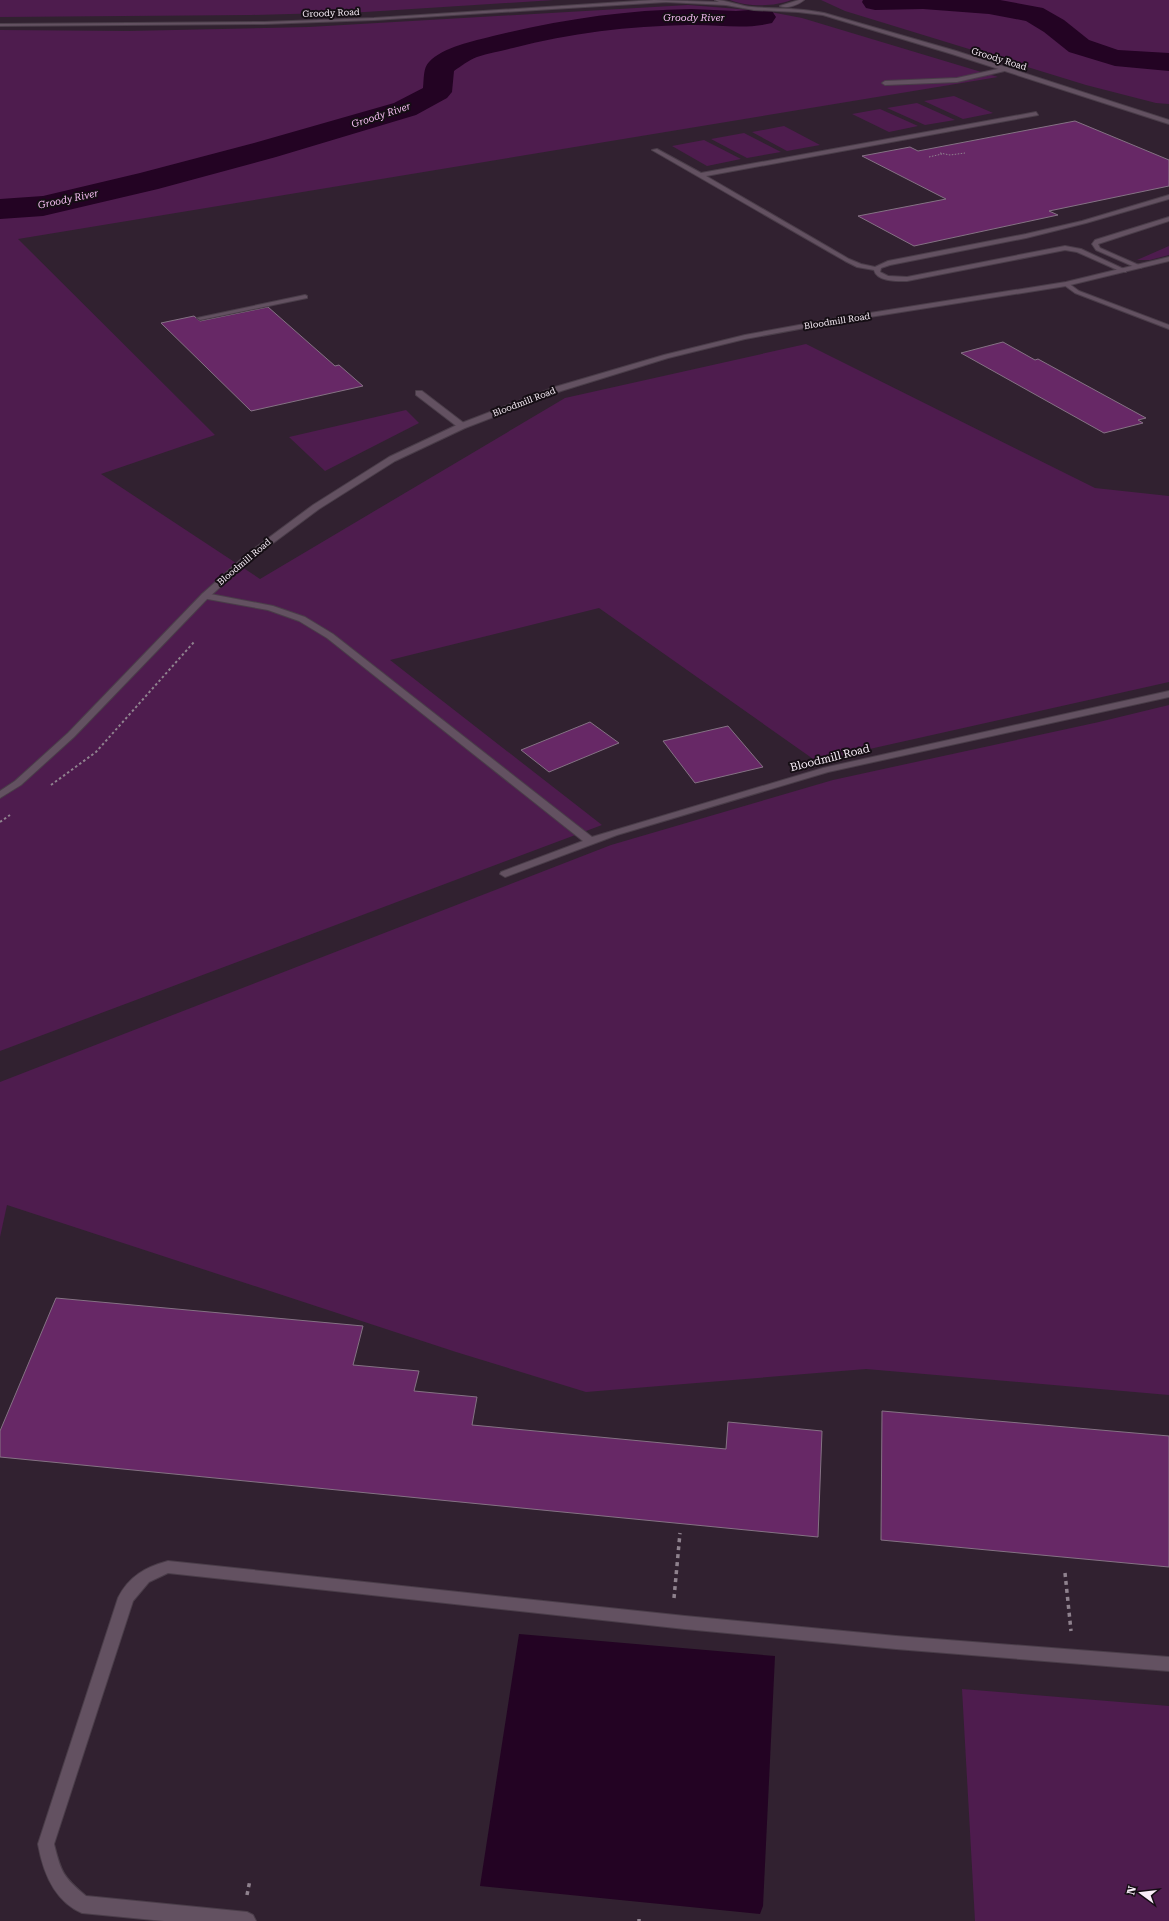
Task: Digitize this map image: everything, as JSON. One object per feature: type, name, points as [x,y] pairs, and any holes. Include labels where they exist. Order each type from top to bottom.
[{"type":"street","points":[[661,2],[676,0]]},
{"type":"street","points":[[717,0],[728,4]]},
{"type":"street","points":[[763,8],[785,6],[802,0],[822,13]]},
{"type":"street","points":[[661,2],[728,4],[822,13]]},
{"type":"street","name":"Groody Road","points":[[0,25],[264,23],[382,19],[661,2]]},
{"type":"street","name":"Groody Road","points":[[822,13],[1007,69],[1169,122]]},
{"type":"street","points":[[885,83],[957,80],[1007,69]]},
{"type":"street","points":[[701,175],[1036,114]]},
{"type":"street","points":[[655,150],[847,260],[859,266],[877,269],[888,263],[967,248],[1084,222],[1169,197]]},
{"type":"street","points":[[1139,267],[1098,249],[1095,244],[1097,241],[1169,219]]},
{"type":"street","points":[[877,269],[877,272],[883,276],[908,279],[1065,248],[1080,250],[1124,271]]},
{"type":"street","name":"Bloodmill Road","points":[[0,795],[18,783],[71,735],[205,596],[250,556],[316,507],[392,459],[462,426],[558,389],[666,356],[745,336],[1066,284],[1169,259]]},
{"type":"street","points":[[1066,284],[1077,292],[1169,328]]},
{"type":"street","points":[[200,318],[305,297]]},
{"type":"street","points":[[419,393],[462,426]]},
{"type":"street","points":[[205,596],[270,608],[302,620],[330,636],[590,841]]},
{"type":"street","name":"Bloodmill Road","points":[[505,874],[613,833],[826,770],[1169,694]]},
{"type":"street","points":[[247,1921],[82,1904],[62,1887],[51,1867],[46,1844],[126,1598],[136,1583],[151,1571],[168,1567],[324,1585],[858,1640],[1073,1655],[1169,1664]]},
{"type":"path","points":[[929,157],[942,154]]},
{"type":"path","points":[[51,785],[96,752],[195,641]]},
{"type":"path","points":[[0,822],[13,813]]},
{"type":"path","points":[[672,1621],[680,1534]]},
{"type":"shaded area","points":[[0,0],[554,0],[365,12],[251,15],[0,17]]},
{"type":"shaded area","points":[[730,0],[791,0],[777,4],[752,5]]},
{"type":"shaded area","points":[[821,0],[1169,0],[1169,104],[1156,103],[1086,85],[845,11]]},
{"type":"shaded area","points":[[688,5],[765,11],[802,18],[998,77],[18,239],[215,435],[101,474],[260,579],[565,398],[806,344],[1095,488],[1169,496],[1169,682],[816,761],[599,608],[390,660],[602,825],[0,1051],[0,30],[128,31],[309,27]]},
{"type":"shaded area","points":[[954,96],[993,113],[963,119],[924,101]]},
{"type":"shaded area","points":[[917,103],[955,120],[925,125],[887,108]]},
{"type":"shaded area","points":[[880,109],[918,126],[889,132],[852,114]]},
{"type":"shaded area","points":[[784,126],[820,145],[787,151],[752,132]]},
{"type":"shaded area","points":[[744,133],[781,152],[747,158],[711,139]]},
{"type":"shaded area","points":[[704,140],[741,159],[707,166],[672,146]]},
{"type":"shaded area","points":[[1169,246],[1169,255],[1150,260],[1137,260]]},
{"type":"shaded area","points":[[406,410],[419,423],[325,471],[289,437]]},
{"type":"shaded area","points":[[1169,705],[1169,1395],[866,1369],[586,1392],[456,1352],[7,1205],[0,1237],[0,1082],[611,845],[833,780],[1099,722]]},
{"type":"shaded area","points":[[519,1634],[775,1656],[763,1906],[760,1914],[480,1886]]},
{"type":"shaded area","points":[[962,1689],[1169,1706],[1169,1921],[975,1921]]},
{"type":"building","points":[[1075,121],[1169,160],[1169,186],[1049,211],[1058,215],[914,246],[858,216],[946,199],[862,156],[910,147],[918,151]]},
{"type":"building","points":[[268,307],[335,366],[339,365],[363,386],[251,411],[161,323],[194,316],[200,321]]},
{"type":"building","points":[[1003,342],[1035,360],[1038,359],[1146,418],[1138,420],[1143,423],[1104,433],[961,353]]},
{"type":"building","points":[[590,722],[619,743],[549,772],[521,750]]},
{"type":"building","points":[[728,726],[763,767],[695,783],[663,741]]},
{"type":"building","points":[[56,1298],[363,1326],[353,1365],[419,1371],[414,1391],[477,1397],[472,1425],[726,1449],[728,1422],[822,1431],[818,1537],[0,1457],[0,1431]]},
{"type":"building","points":[[882,1411],[1169,1436],[1169,1567],[881,1540]]},
{"type":"waterway","name":"Groody River","points":[[875,2],[923,1],[989,6],[1034,14],[1054,26],[1079,46],[1115,58],[1169,62]]},
{"type":"waterway","name":"Groody River","points":[[0,209],[43,206],[146,182],[265,150],[405,109],[437,92],[440,67],[467,51],[534,34],[643,18],[691,17],[736,19],[763,17]]}]
